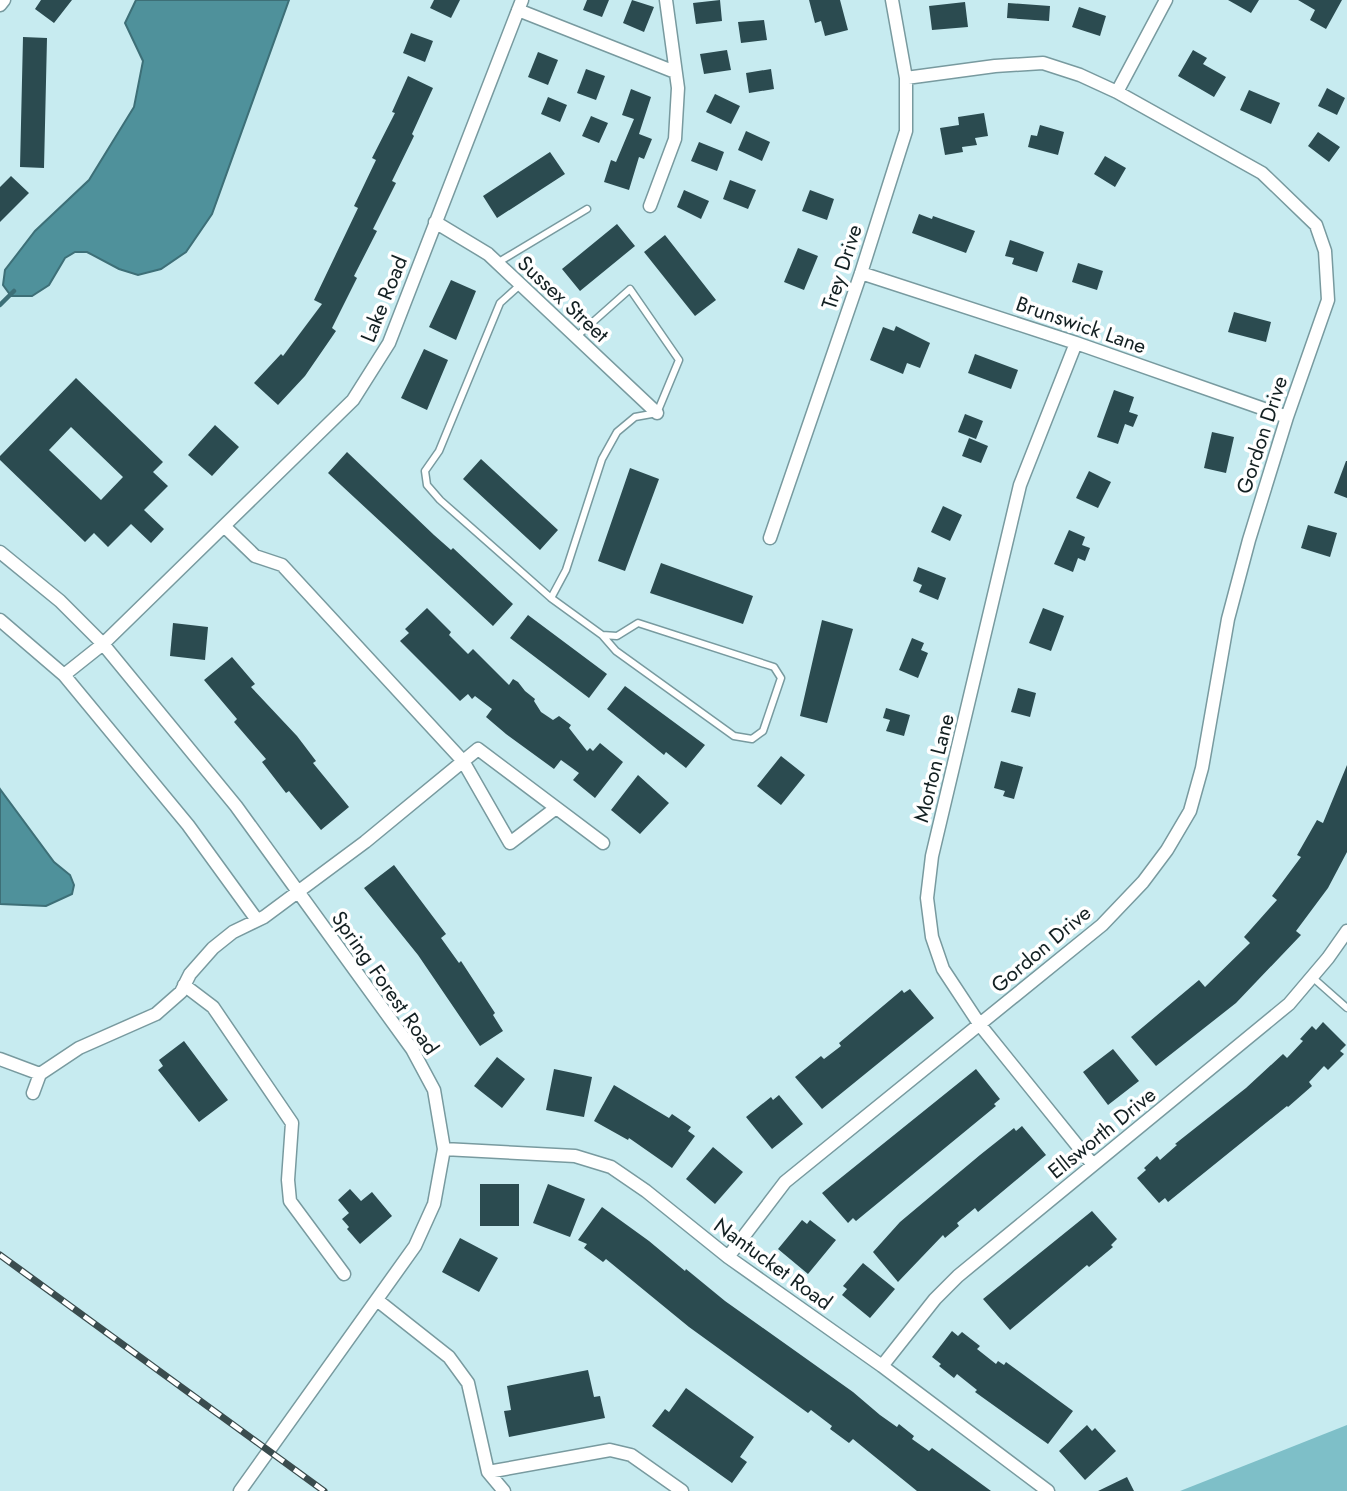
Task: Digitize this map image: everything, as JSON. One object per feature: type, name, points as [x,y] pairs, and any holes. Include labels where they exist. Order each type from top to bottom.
[{"type":"street","points":[[0,5],[4,0]]},
{"type":"street","points":[[650,206],[675,139],[678,88],[666,0]]},
{"type":"street","name":"Trey Drive","points":[[770,538],[861,273],[906,131],[906,78],[892,0]]},
{"type":"street","points":[[1117,92],[1166,0]]},
{"type":"street","points":[[520,5],[675,72]]},
{"type":"street","name":"Lake Road","points":[[64,675],[103,644],[353,400],[389,343],[520,5]]},
{"type":"street","name":"Gordon Drive","points":[[728,1256],[785,1182],[1102,925],[1135,891],[1167,850],[1190,811],[1202,768],[1228,619],[1249,540],[1287,417],[1328,300],[1325,251],[1316,225],[1262,173],[1117,92],[1080,75],[1043,63],[995,66],[906,78]]},
{"type":"street","name":"Sussex Street","points":[[435,222],[488,254],[657,413]]},
{"type":"street","name":"Brunswick Lane","points":[[861,273],[1076,342],[1287,417]]},
{"type":"street","name":"Morton Lane","points":[[1076,342],[1020,485],[932,856],[927,898],[932,937],[943,969],[980,1025],[1093,1165]]},
{"type":"street","points":[[224,526],[255,556],[282,565],[463,761],[510,843],[556,808]]},
{"type":"street","name":"Spring Forest Road","points":[[0,552],[60,601],[103,644],[236,806],[412,1049],[434,1090],[444,1149],[434,1204],[415,1246],[240,1491]]},
{"type":"street","points":[[0,620],[64,675],[188,825],[257,920]]},
{"type":"street","points":[[33,1093],[40,1073],[79,1048],[156,1014],[181,992],[190,974],[213,948],[233,932],[257,920],[298,892],[365,842],[478,750],[603,843]]},
{"type":"street","name":"Ellsworth Drive","points":[[882,1366],[935,1299],[958,1276],[1289,1004],[1347,930]]},
{"type":"street","points":[[184,985],[213,1007],[292,1123],[288,1180],[290,1201],[344,1274]]},
{"type":"street","points":[[0,1059],[40,1073]]},
{"type":"street","name":"Nantucket Road","points":[[444,1149],[575,1156],[611,1167],[1048,1491]]},
{"type":"street","points":[[377,1300],[449,1357],[468,1383],[488,1472],[504,1491]]},
{"type":"street","points":[[488,1472],[610,1450],[631,1455],[682,1491]]},
{"type":"lane","points":[[497,263],[587,209]]},
{"type":"lane","points":[[520,285],[500,303],[439,451],[425,471],[427,485],[440,500],[551,598],[602,635],[616,651],[733,736],[752,739],[763,731],[781,678],[774,667],[638,623],[617,636],[602,635]]},
{"type":"lane","points":[[551,598],[566,570],[602,459],[617,432],[635,417],[657,413],[679,360],[630,289],[575,337]]},
{"type":"lane","points":[[1312,977],[1347,1008]]},
{"type":"shaded area","points":[[136,0],[289,0],[212,214],[186,252],[161,269],[138,275],[119,269],[87,252],[75,252],[65,258],[49,285],[32,296],[11,296],[3,285],[5,270],[35,231],[89,180],[134,107],[143,61],[125,23]]},
{"type":"shaded area","points":[[0,789],[54,862],[70,875],[74,885],[72,894],[46,906],[0,904]]},
{"type":"shaded area","points":[[1347,1425],[1347,1491],[1180,1491]]},
{"type":"building","points":[[41,0],[72,0],[54,23],[35,9]]},
{"type":"building","points":[[434,0],[460,0],[451,18],[430,8]]},
{"type":"building","points":[[587,0],[609,0],[602,17],[583,10]]},
{"type":"building","points":[[632,0],[654,7],[644,32],[623,23]]},
{"type":"building","points":[[720,0],[722,21],[696,24],[693,3]]},
{"type":"building","points":[[809,0],[840,0],[848,30],[825,36],[821,21],[815,23]]},
{"type":"building","points":[[1228,0],[1259,0],[1251,13]]},
{"type":"building","points":[[1298,0],[1342,0],[1326,29],[1310,20],[1315,10]]},
{"type":"building","points":[[965,2],[968,27],[932,30],[929,6]]},
{"type":"building","points":[[1008,3],[1050,6],[1049,21],[1007,18]]},
{"type":"building","points":[[1079,7],[1106,16],[1100,36],[1072,27]]},
{"type":"building","points":[[764,20],[767,40],[741,43],[738,22]]},
{"type":"building","points":[[411,33],[433,41],[425,62],[403,53]]},
{"type":"building","points":[[23,37],[47,38],[44,168],[20,167]]},
{"type":"building","points":[[727,50],[731,70],[704,74],[700,54]]},
{"type":"building","points":[[1193,50],[1207,58],[1203,64],[1226,77],[1214,97],[1178,76]]},
{"type":"building","points":[[538,52],[558,60],[548,85],[528,77]]},
{"type":"building","points":[[586,69],[605,76],[596,100],[577,93]]},
{"type":"building","points":[[771,69],[774,89],[749,93],[746,73]]},
{"type":"building","points":[[408,76],[433,88],[392,181],[396,183],[373,229],[377,231],[354,276],[357,278],[332,328],[336,331],[305,376],[278,405],[254,383],[281,354],[283,356],[322,304],[314,300],[358,208],[354,206],[376,160],[372,158],[395,113],[392,112]]},
{"type":"building","points":[[1327,88],[1345,98],[1337,115],[1318,106]]},
{"type":"building","points":[[631,89],[651,97],[639,134],[652,139],[644,159],[639,157],[629,190],[604,182],[611,160],[616,162],[634,119],[622,115]]},
{"type":"building","points":[[1249,90],[1280,103],[1271,124],[1240,110]]},
{"type":"building","points":[[715,94],[740,106],[731,124],[706,112]]},
{"type":"building","points":[[548,97],[567,105],[560,122],[541,114]]},
{"type":"building","points":[[984,113],[988,136],[975,138],[977,145],[962,147],[963,152],[945,155],[940,128],[959,125],[958,117]]},
{"type":"building","points":[[591,116],[608,123],[599,143],[582,136]]},
{"type":"building","points":[[1040,125],[1064,132],[1058,155],[1028,147],[1031,135],[1037,136]]},
{"type":"building","points":[[746,131],[770,142],[762,161],[738,150]]},
{"type":"building","points":[[1318,132],[1340,147],[1329,162],[1308,146]]},
{"type":"building","points":[[699,142],[724,152],[717,171],[691,161]]},
{"type":"building","points":[[550,152],[565,174],[497,218],[483,196]]},
{"type":"building","points":[[1105,156],[1126,168],[1115,187],[1094,174]]},
{"type":"building","points":[[11,176],[29,193],[0,222],[0,187]]},
{"type":"building","points":[[730,180],[756,190],[748,209],[723,199]]},
{"type":"building","points":[[684,190],[709,201],[701,219],[677,207]]},
{"type":"building","points":[[810,190],[834,199],[827,220],[802,211]]},
{"type":"building","points":[[919,214],[932,219],[933,216],[975,231],[966,253],[912,233]]},
{"type":"building","points":[[617,224],[635,246],[580,291],[562,269]]},
{"type":"building","points":[[665,235],[716,300],[695,316],[644,252]]},
{"type":"building","points":[[1010,240],[1044,252],[1037,272],[1012,264],[1014,258],[1005,256]]},
{"type":"building","points":[[798,248],[818,256],[804,290],[784,282]]},
{"type":"building","points":[[1078,263],[1103,271],[1097,290],[1072,282]]},
{"type":"building","points":[[451,280],[476,291],[456,340],[429,327]]},
{"type":"building","points":[[1234,312],[1271,322],[1266,342],[1228,332]]},
{"type":"building","points":[[896,326],[930,343],[920,368],[907,363],[903,374],[870,360],[883,327],[894,331]]},
{"type":"building","points":[[424,349],[448,360],[427,410],[401,398]]},
{"type":"building","points":[[975,354],[1018,370],[1011,389],[968,373]]},
{"type":"building","points":[[76,378],[163,462],[153,472],[168,486],[144,510],[164,529],[151,543],[131,524],[108,547],[94,533],[85,542],[0,460],[0,456]],"holes":[[[71,427],[123,477],[101,500],[49,450]]]},
{"type":"building","points":[[1114,390],[1134,397],[1129,412],[1138,415],[1133,427],[1125,424],[1118,444],[1097,437]]},
{"type":"building","points":[[965,414],[983,421],[976,439],[958,432]]},
{"type":"building","points":[[215,425],[239,447],[212,476],[188,455]]},
{"type":"building","points":[[1212,432],[1234,437],[1226,473],[1204,468]]},
{"type":"building","points":[[969,438],[988,446],[981,463],[962,456]]},
{"type":"building","points":[[347,452],[434,535],[451,550],[453,548],[513,604],[493,626],[328,473]]},
{"type":"building","points":[[481,459],[558,530],[540,550],[463,479]]},
{"type":"building","points":[[1347,461],[1347,498],[1334,493]]},
{"type":"building","points":[[630,468],[659,479],[625,571],[598,561]]},
{"type":"building","points":[[1089,471],[1111,482],[1098,508],[1076,498]]},
{"type":"building","points":[[943,506],[962,515],[950,541],[931,532]]},
{"type":"building","points":[[1308,525],[1337,533],[1330,557],[1301,548]]},
{"type":"building","points":[[1069,530],[1085,537],[1082,545],[1090,548],[1085,561],[1078,558],[1073,572],[1054,564]]},
{"type":"building","points":[[661,563],[753,596],[743,624],[650,593]]},
{"type":"building","points":[[918,567],[946,578],[938,600],[919,592],[922,585],[913,581]]},
{"type":"building","points":[[427,608],[468,654],[473,649],[509,685],[513,679],[518,682],[535,699],[541,712],[553,720],[559,716],[571,725],[569,728],[587,751],[590,748],[593,751],[600,743],[623,762],[595,798],[573,780],[579,773],[561,760],[554,769],[506,734],[486,717],[492,709],[475,696],[472,699],[468,694],[460,701],[400,641],[409,633],[405,629]]},
{"type":"building","points":[[1043,608],[1064,616],[1051,651],[1029,643]]},
{"type":"building","points":[[528,615],[607,674],[589,698],[510,638]]},
{"type":"building","points":[[822,620],[853,629],[827,723],[800,716]]},
{"type":"building","points":[[173,623],[208,627],[205,660],[170,656]]},
{"type":"building","points":[[912,638],[924,643],[921,650],[928,653],[918,678],[899,670]]},
{"type":"building","points":[[232,657],[255,684],[251,687],[297,736],[316,761],[313,763],[349,807],[321,830],[289,791],[286,793],[262,762],[266,759],[234,722],[237,719],[204,680]]},
{"type":"building","points":[[625,686],[705,745],[686,768],[666,752],[664,755],[607,709]]},
{"type":"building","points":[[1018,688],[1036,693],[1030,717],[1011,712]]},
{"type":"building","points":[[886,708],[910,715],[904,736],[886,731],[890,720],[883,718]]},
{"type":"building","points":[[781,756],[805,775],[781,805],[757,786]]},
{"type":"building","points":[[1001,761],[1023,767],[1014,799],[1003,796],[1005,791],[994,788]]},
{"type":"building","points":[[1347,765],[1347,852],[1328,888],[1296,931],[1301,935],[1236,1003],[1156,1066],[1131,1037],[1199,980],[1205,987],[1250,943],[1244,937],[1277,900],[1272,896],[1301,857],[1297,855],[1317,820],[1323,823]]},
{"type":"building","points":[[638,775],[669,803],[640,834],[611,810]]},
{"type":"building","points":[[394,865],[446,934],[441,938],[459,963],[461,961],[495,1013],[493,1015],[503,1031],[480,1046],[418,955],[364,888]]},
{"type":"building","points":[[910,989],[934,1018],[822,1109],[795,1077],[821,1056],[824,1059],[841,1046],[839,1043],[902,990],[904,993]]},
{"type":"building","points":[[1323,1022],[1346,1045],[1340,1051],[1344,1054],[1328,1070],[1324,1066],[1309,1082],[1312,1086],[1288,1107],[1168,1202],[1165,1198],[1159,1203],[1137,1178],[1146,1170],[1144,1168],[1157,1156],[1160,1160],[1177,1145],[1175,1144],[1246,1088],[1283,1054],[1287,1058],[1303,1041],[1300,1039],[1312,1026],[1316,1030]]},
{"type":"building","points":[[184,1041],[228,1100],[199,1122],[158,1070],[163,1066],[159,1060]]},
{"type":"building","points":[[1113,1049],[1139,1081],[1108,1105],[1083,1072]]},
{"type":"building","points":[[497,1057],[525,1079],[502,1108],[474,1086]]},
{"type":"building","points":[[554,1069],[592,1077],[584,1117],[546,1110]]},
{"type":"building","points":[[976,1069],[1000,1099],[994,1104],[996,1106],[856,1221],[853,1218],[848,1223],[822,1193]]},
{"type":"building","points":[[614,1085],[669,1118],[672,1114],[691,1127],[688,1131],[695,1136],[672,1168],[629,1138],[628,1140],[594,1121]]},
{"type":"building","points":[[779,1095],[803,1124],[772,1149],[746,1117],[771,1097],[773,1100]]},
{"type":"building","points":[[1022,1126],[1046,1155],[978,1212],[975,1208],[957,1223],[959,1226],[945,1238],[943,1235],[898,1282],[873,1252],[900,1222],[1014,1128],[1016,1131]]},
{"type":"building","points":[[713,1147],[743,1172],[715,1204],[686,1179]]},
{"type":"building","points":[[480,1184],[519,1184],[519,1226],[480,1226]]},
{"type":"building","points":[[548,1184],[585,1199],[570,1237],[533,1223]]},
{"type":"building","points":[[350,1189],[361,1201],[372,1192],[392,1216],[360,1244],[342,1219],[349,1213],[338,1200]]},
{"type":"building","points":[[602,1207],[725,1301],[853,1392],[880,1415],[897,1427],[899,1424],[914,1436],[912,1439],[929,1451],[932,1448],[991,1491],[917,1491],[853,1439],[849,1443],[811,1410],[808,1413],[689,1327],[606,1259],[603,1262],[584,1248],[587,1244],[578,1240]]},
{"type":"building","points":[[1092,1211],[1117,1239],[1111,1245],[1113,1247],[1089,1267],[1087,1265],[1010,1330],[983,1299]]},
{"type":"building","points":[[802,1220],[807,1224],[810,1220],[836,1240],[808,1274],[778,1249]]},
{"type":"building","points":[[460,1238],[498,1258],[479,1292],[442,1272]]},
{"type":"building","points":[[863,1263],[895,1289],[870,1318],[842,1295],[847,1289],[843,1286]]},
{"type":"building","points":[[952,1331],[958,1336],[962,1332],[980,1346],[977,1349],[996,1364],[998,1361],[1004,1365],[1006,1362],[1073,1411],[1048,1444],[975,1392],[977,1390],[957,1374],[954,1378],[939,1366],[941,1364],[932,1357]]},
{"type":"building","points":[[588,1370],[594,1397],[600,1396],[605,1418],[509,1437],[504,1411],[511,1410],[507,1386]]},
{"type":"building","points":[[686,1388],[754,1437],[740,1457],[747,1462],[732,1483],[652,1426],[665,1409],[669,1412]]},
{"type":"building","points":[[1087,1425],[1092,1431],[1095,1428],[1116,1451],[1085,1480],[1059,1451]]},
{"type":"building","points":[[1127,1477],[1134,1491],[1098,1491]]},
{"type":"waterway","points":[[0,305],[14,291]]},
{"type":"railway","points":[[0,1255],[324,1491]]}]
